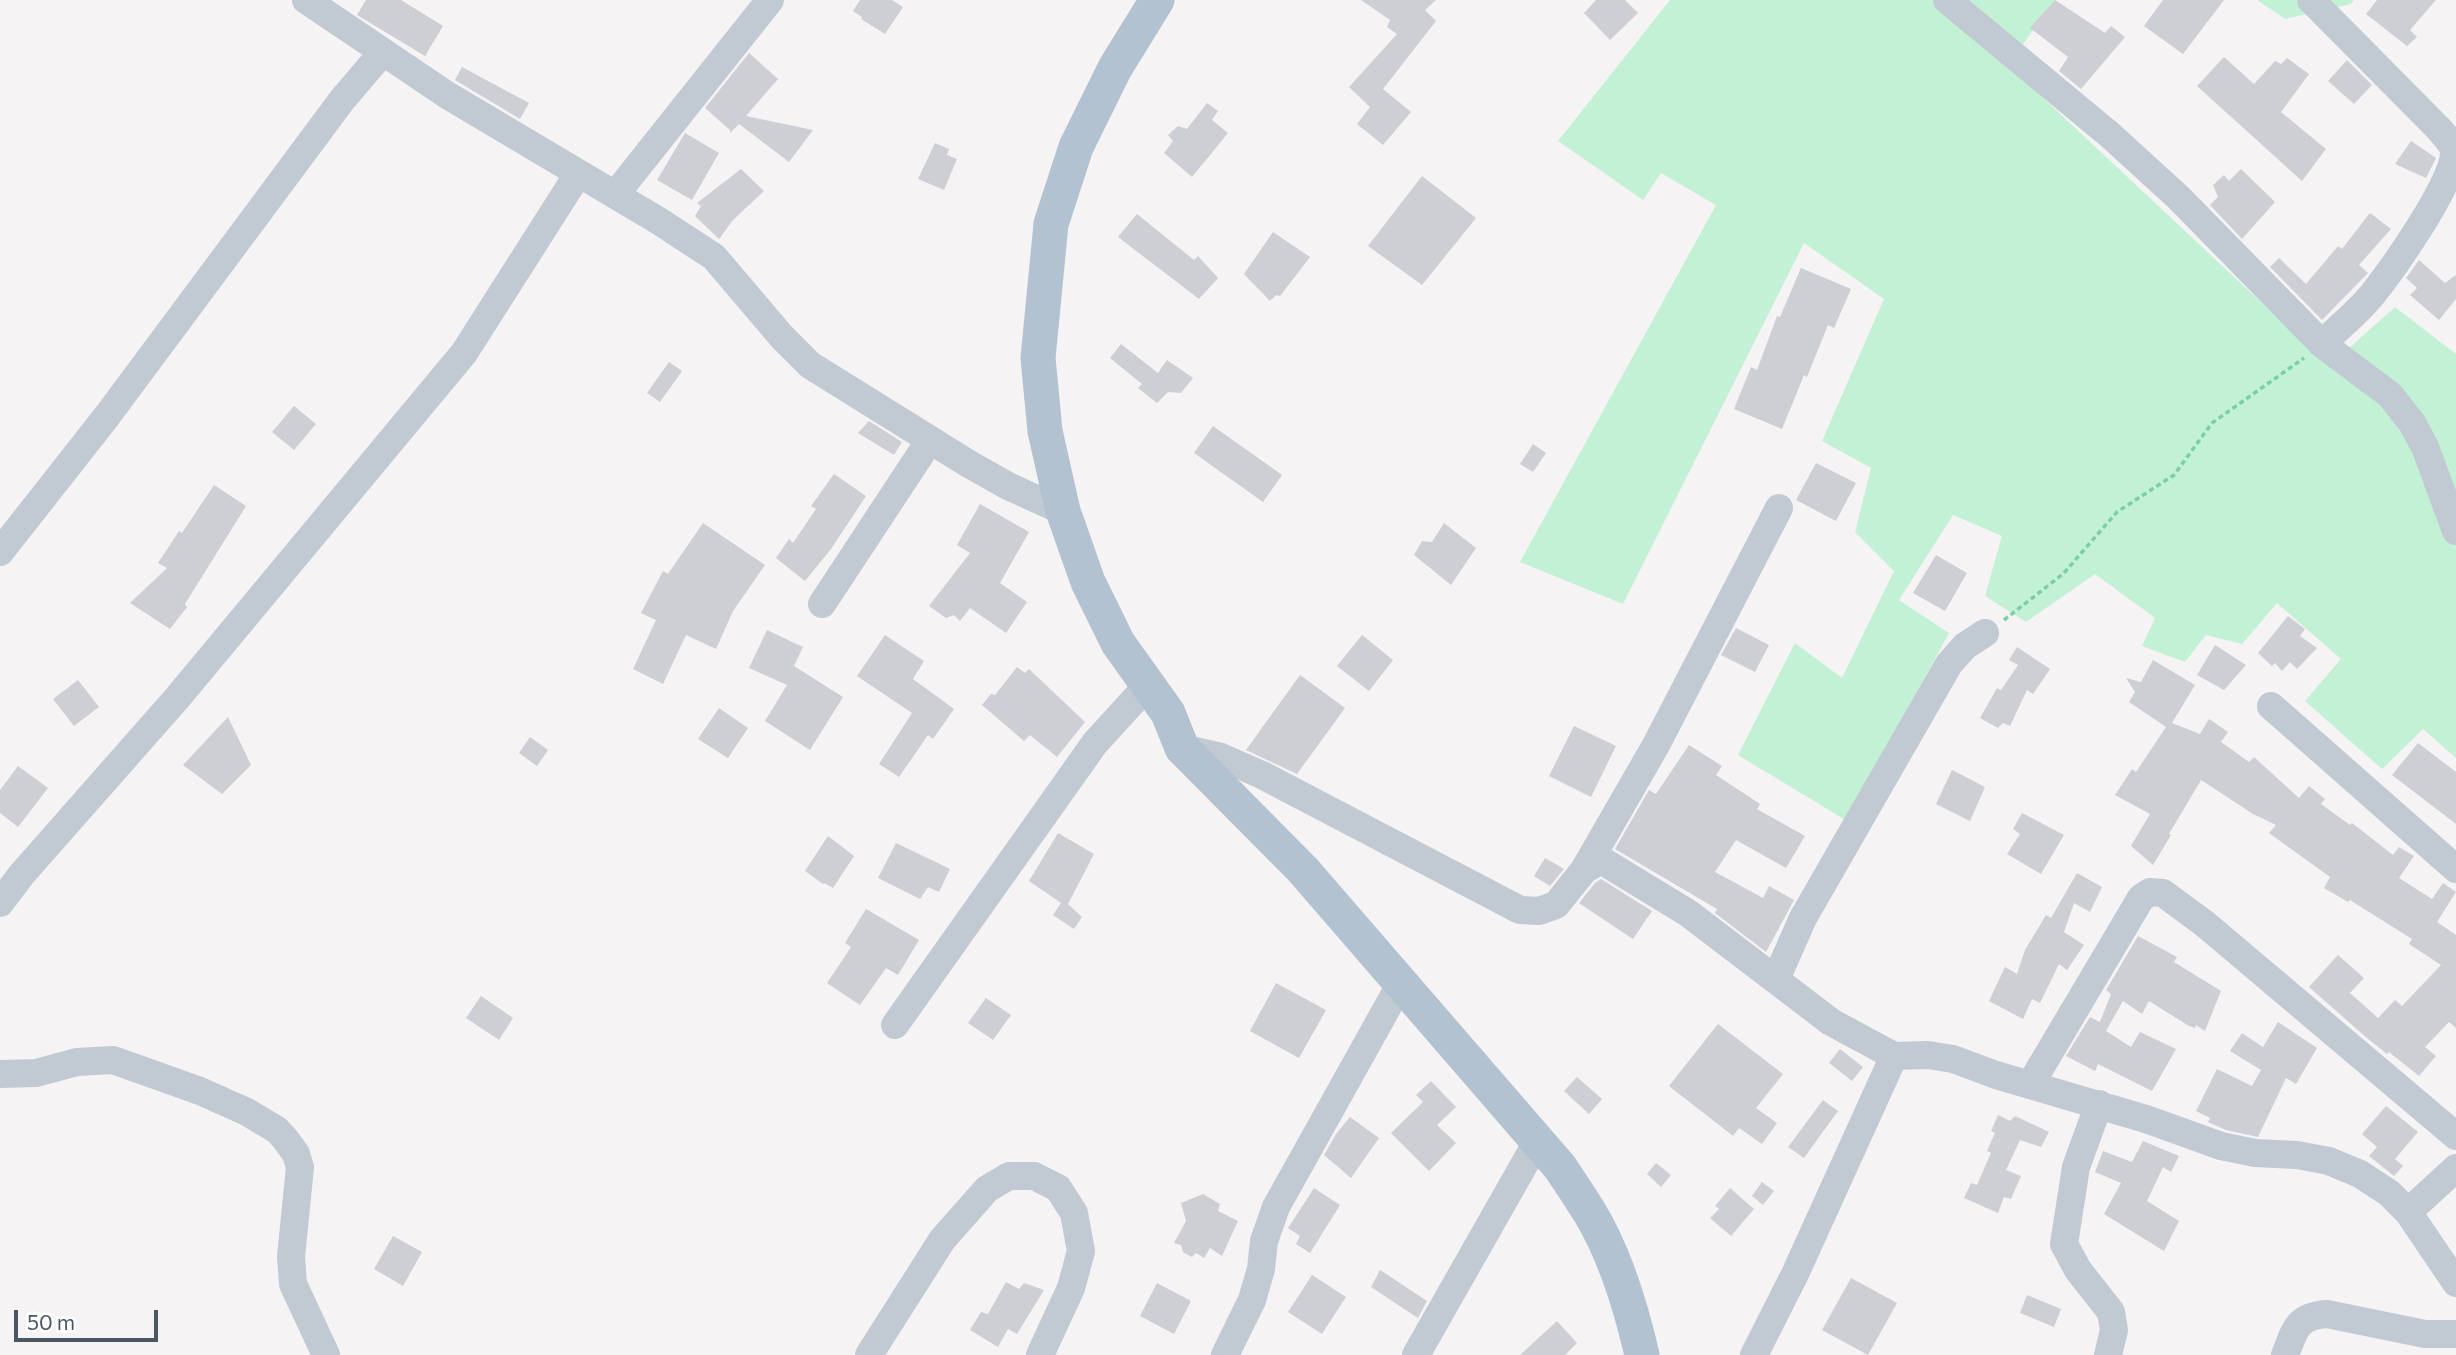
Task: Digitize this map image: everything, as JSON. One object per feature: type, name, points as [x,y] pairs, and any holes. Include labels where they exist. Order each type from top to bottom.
[{"type":"main road","points":[[1157,0],[1115,68],[1076,147],[1051,225],[1038,358],[1045,431],[1063,511],[1094,594],[1118,643],[1168,713],[1182,748],[1303,870],[1560,1167],[1591,1214],[1614,1262],[1642,1355]]},
{"type":"street","points":[[306,0],[469,109],[715,257],[782,337],[810,365],[1008,486],[1063,511]]},
{"type":"street","points":[[615,195],[769,0]]},
{"type":"street","points":[[1947,0],[2080,110],[2159,180],[2322,344],[2390,395],[2412,423],[2425,447],[2456,531]]},
{"type":"street","points":[[2311,0],[2439,129],[2454,148],[2454,165],[2446,183],[2410,242],[2371,296],[2322,344]]},
{"type":"street","points":[[0,552],[107,416],[342,100],[382,52]]},
{"type":"street","points":[[0,902],[178,697],[464,352],[578,174]]},
{"type":"street","points":[[822,604],[930,440]]},
{"type":"street","points":[[1182,748],[1220,757],[1262,775],[1520,910],[1539,911],[1556,905],[1584,870],[1656,745],[1779,508]]},
{"type":"street","points":[[1776,979],[1802,918],[1948,664],[1965,646],[1985,633]]},
{"type":"street","points":[[895,1025],[1095,743],[1148,685]]},
{"type":"street","points":[[2271,706],[2456,869]]},
{"type":"street","points":[[1584,870],[1601,860],[1688,912],[1831,1022],[1894,1056],[1928,1055],[1953,1059],[2030,1085],[2099,1104],[2221,1146],[2255,1153],[2297,1155],[2329,1161],[2360,1174],[2389,1193],[2408,1212],[2456,1283]]},
{"type":"street","points":[[2030,1085],[2141,898],[2150,892],[2163,893],[2205,924],[2456,1136]]},
{"type":"street","points":[[1224,1355],[1252,1300],[1261,1269],[1264,1241],[1276,1207],[1401,983]]},
{"type":"street","points":[[1754,1355],[1796,1274],[1894,1056]]},
{"type":"street","points":[[0,1074],[36,1073],[77,1062],[113,1060],[200,1091],[247,1112],[276,1130],[296,1154],[300,1167],[291,1257],[293,1284],[326,1355]]},
{"type":"street","points":[[2099,1104],[2076,1167],[2064,1244],[2078,1270],[2111,1312],[2114,1330],[2108,1355]]},
{"type":"street","points":[[1416,1355],[1537,1142]]},
{"type":"street","points":[[2408,1212],[2456,1168]]},
{"type":"street","points":[[869,1355],[942,1240],[987,1189],[1009,1176],[1034,1176],[1058,1188],[1074,1213],[1081,1251],[1071,1288],[1040,1355]]},
{"type":"street","points":[[2285,1355],[2300,1322],[2312,1315],[2327,1314],[2425,1334],[2456,1334]]},
{"type":"path","points":[[1985,633],[2027,604],[2063,574],[2117,512],[2174,475],[2212,423],[2281,377],[2322,344]]},
{"type":"green space","points":[[1670,0],[2055,0],[2008,65],[2329,366],[2395,307],[2456,354],[2456,758],[2423,729],[2382,769],[2305,701],[2341,659],[2277,603],[2242,644],[2206,635],[2185,662],[2142,646],[2155,618],[2095,574],[2026,622],[1985,596],[2002,536],[1953,515],[1899,600],[1949,633],[1847,821],[1738,755],[1795,643],[1842,678],[1894,571],[1855,532],[1871,468],[1822,441],[1884,299],[1804,243],[1623,604],[1520,562],[1716,205],[1661,173],[1643,200],[1558,141]]},
{"type":"green space","points":[[2257,0],[2354,0],[2351,4],[2285,19]]},
{"type":"building","points":[[366,0],[401,0],[443,26],[425,56],[357,15]]},
{"type":"building","points":[[860,0],[892,0],[903,7],[885,34],[853,11]]},
{"type":"building","points":[[1361,0],[1436,0],[1425,10],[1436,21],[1383,89],[1411,112],[1383,145],[1357,124],[1370,107],[1349,87],[1397,34],[1387,27],[1390,20]]},
{"type":"building","points":[[1596,0],[1625,0],[1638,13],[1610,40],[1584,13]]},
{"type":"building","points":[[2055,0],[2105,33],[2111,26],[2125,37],[2081,89],[2059,71],[2068,57],[2030,28]]},
{"type":"building","points":[[2163,0],[2224,0],[2183,54],[2144,26]]},
{"type":"building","points":[[2377,0],[2436,0],[2410,30],[2417,37],[2407,46],[2366,14]]},
{"type":"building","points":[[749,53],[778,79],[746,116],[813,130],[789,162],[739,124],[730,133],[730,130],[705,108]]},
{"type":"building","points":[[2224,57],[2254,84],[2275,61],[2281,64],[2287,58],[2309,74],[2281,112],[2326,149],[2302,181],[2197,86]]},
{"type":"building","points":[[2347,60],[2372,85],[2354,104],[2328,81]]},
{"type":"building","points":[[462,67],[529,103],[520,119],[455,80]]},
{"type":"building","points":[[1207,103],[1218,111],[1212,120],[1228,133],[1192,177],[1164,153],[1173,141],[1168,135],[1178,126],[1187,129]]},
{"type":"building","points":[[685,133],[719,153],[692,200],[657,180]]},
{"type":"building","points":[[2411,141],[2436,158],[2426,178],[2395,164]]},
{"type":"building","points":[[935,143],[949,149],[947,155],[957,159],[944,190],[918,179]]},
{"type":"building","points":[[741,169],[764,191],[733,220],[719,239],[695,216],[701,206],[697,203]]},
{"type":"building","points":[[2241,169],[2275,202],[2242,239],[2210,205],[2218,197],[2213,185],[2224,175],[2229,181]]},
{"type":"building","points":[[1422,176],[1476,218],[1422,285],[1368,246]]},
{"type":"building","points":[[2370,213],[2391,229],[2359,265],[2368,273],[2322,320],[2270,267],[2279,258],[2306,284],[2338,246],[2342,249]]},
{"type":"building","points":[[1137,214],[1194,260],[1198,256],[1218,278],[1199,299],[1118,237]]},
{"type":"building","points":[[1273,232],[1310,257],[1280,296],[1276,295],[1270,301],[1244,274]]},
{"type":"building","points":[[2419,260],[2445,283],[2456,275],[2456,299],[2439,320],[2410,295],[2417,288],[2406,278]]},
{"type":"building","points":[[1801,268],[1851,289],[1834,328],[1828,325],[1782,429],[1734,409],[1751,367],[1757,370],[1777,316],[1780,317]]},
{"type":"building","points":[[1121,344],[1158,373],[1167,360],[1193,378],[1181,393],[1168,392],[1157,403],[1138,388],[1142,384],[1110,358]]},
{"type":"building","points":[[669,362],[682,371],[660,402],[647,393]]},
{"type":"building","points":[[294,406],[316,424],[294,450],[272,432]]},
{"type":"building","points":[[869,421],[902,442],[894,455],[858,433]]},
{"type":"building","points":[[1213,426],[1282,475],[1263,502],[1194,453]]},
{"type":"building","points":[[1533,444],[1546,453],[1533,472],[1520,464]]},
{"type":"building","points":[[1816,463],[1856,483],[1836,521],[1796,500]]},
{"type":"building","points":[[834,474],[866,496],[831,549],[805,581],[776,558],[789,539],[793,543],[816,509],[811,506]]},
{"type":"building","points":[[214,485],[246,506],[185,604],[187,607],[170,629],[130,603],[167,568],[158,563]]},
{"type":"building","points":[[980,504],[1029,532],[1000,583],[1027,602],[1006,633],[970,608],[960,621],[954,615],[946,618],[929,606],[970,553],[957,545]]},
{"type":"building","points":[[703,523],[765,565],[733,611],[716,649],[686,635],[663,684],[633,669],[656,620],[641,613],[663,571],[668,574]]},
{"type":"building","points":[[1444,523],[1476,548],[1451,585],[1414,555],[1422,541],[1432,542]]},
{"type":"building","points":[[1936,555],[1967,573],[1945,611],[1913,593]]},
{"type":"building","points":[[2288,616],[2305,629],[2300,636],[2317,648],[2297,669],[2290,662],[2282,671],[2275,663],[2272,666],[2258,653]]},
{"type":"building","points":[[1736,628],[1769,645],[1755,672],[1721,655]]},
{"type":"building","points":[[767,630],[803,647],[794,666],[843,697],[810,750],[765,721],[787,685],[749,668]]},
{"type":"building","points":[[885,635],[924,661],[913,679],[954,709],[933,739],[928,735],[899,777],[879,764],[912,713],[857,676]]},
{"type":"building","points":[[1362,635],[1393,660],[1369,691],[1337,666]]},
{"type":"building","points":[[2215,645],[2246,665],[2224,690],[2197,675]]},
{"type":"building","points":[[2017,647],[2050,669],[2033,694],[2027,690],[2010,726],[2003,723],[1998,728],[1980,718],[1997,688],[2001,690],[2018,665],[2009,660]]},
{"type":"building","points":[[2153,660],[2195,685],[2172,723],[2200,734],[2209,719],[2228,732],[2221,742],[2249,762],[2254,757],[2299,798],[2309,786],[2325,799],[2321,804],[2350,825],[2352,823],[2393,855],[2399,847],[2414,856],[2399,878],[2432,899],[2443,883],[2456,892],[2437,922],[2456,935],[2456,1028],[2449,1022],[2425,1047],[2436,1056],[2419,1076],[2367,1038],[2309,987],[2338,955],[2364,978],[2350,993],[2378,1018],[2395,1000],[2402,1006],[2441,965],[2409,944],[2412,939],[2350,900],[2348,902],[2324,888],[2330,877],[2269,833],[2276,825],[2253,814],[2201,780],[2153,865],[2131,846],[2150,814],[2115,795],[2132,769],[2136,772],[2166,727],[2129,702],[2135,692],[2126,678],[2141,682]]},
{"type":"building","points":[[1017,667],[1025,673],[1029,669],[1085,722],[1057,757],[1030,735],[1024,741],[982,705],[991,694],[995,695]]},
{"type":"building","points":[[1300,675],[1345,708],[1297,774],[1246,750]]},
{"type":"building","points":[[78,680],[99,707],[74,726],[53,699]]},
{"type":"building","points":[[719,708],[748,728],[728,758],[698,739]]},
{"type":"building","points":[[228,717],[251,765],[222,794],[183,765]]},
{"type":"building","points":[[1574,726],[1616,746],[1591,797],[1549,776]]},
{"type":"building","points":[[530,737],[548,750],[537,766],[519,753]]},
{"type":"building","points":[[2418,743],[2456,772],[2456,824],[2392,775]]},
{"type":"building","points":[[1689,745],[1722,766],[1716,775],[1760,804],[1757,809],[1805,836],[1786,868],[1736,840],[1715,872],[1763,898],[1769,886],[1794,900],[1766,952],[1715,913],[1717,909],[1615,849],[1649,790],[1656,794]]},
{"type":"building","points":[[18,766],[48,788],[18,827],[0,813],[0,790]]},
{"type":"building","points":[[1952,770],[1985,787],[1970,821],[1936,804]]},
{"type":"building","points":[[2022,813],[2064,835],[2041,874],[2007,854],[2020,834],[2013,829]]},
{"type":"building","points":[[1058,833],[1094,854],[1068,904],[1082,917],[1074,929],[1053,915],[1061,903],[1029,881]]},
{"type":"building","points":[[828,836],[854,856],[833,888],[805,871]]},
{"type":"building","points":[[896,843],[950,869],[939,892],[928,887],[920,899],[878,878]]},
{"type":"building","points":[[1545,858],[1564,869],[1550,886],[1534,876]]},
{"type":"building","points":[[2077,873],[2102,887],[2090,912],[2074,903],[2064,932],[2084,945],[2067,970],[2059,964],[2040,1003],[2032,999],[2023,1019],[1989,1001],[2005,967],[2017,974],[2025,950],[2046,915],[2051,918]]},
{"type":"building","points":[[1601,879],[1652,911],[1633,939],[1579,903]]},
{"type":"building","points":[[866,909],[919,940],[898,975],[886,968],[860,1005],[827,983],[851,947],[845,943]]},
{"type":"building","points":[[2138,936],[2177,957],[2174,962],[2221,991],[2205,1031],[2196,1025],[2195,1028],[2189,1026],[2149,1001],[2142,1014],[2123,1001],[2106,1031],[2131,1047],[2140,1032],[2176,1049],[2152,1091],[2098,1064],[2095,1071],[2066,1056],[2090,1017],[2100,1022],[2111,994],[2106,990]]},
{"type":"building","points":[[1276,983],[1326,1010],[1299,1058],[1250,1031]]},
{"type":"building","points":[[481,996],[513,1018],[499,1040],[466,1018]]},
{"type":"building","points":[[986,998],[1011,1015],[993,1040],[968,1023]]},
{"type":"building","points":[[2278,1022],[2317,1048],[2296,1084],[2286,1078],[2258,1137],[2226,1130],[2208,1122],[2210,1118],[2196,1111],[2217,1069],[2252,1086],[2261,1070],[2230,1051],[2242,1033],[2263,1047]]},
{"type":"building","points":[[1718,1024],[1783,1074],[1756,1108],[1777,1123],[1762,1144],[1739,1128],[1733,1136],[1669,1086]]},
{"type":"building","points":[[1840,1049],[1863,1067],[1852,1081],[1829,1063]]},
{"type":"building","points":[[1577,1077],[1602,1099],[1589,1114],[1564,1091]]},
{"type":"building","points":[[1431,1081],[1456,1107],[1437,1125],[1456,1143],[1429,1171],[1391,1133],[1423,1102],[1416,1095]]},
{"type":"building","points":[[1823,1100],[1838,1111],[1804,1158],[1788,1147]]},
{"type":"building","points":[[2386,1106],[2418,1132],[2395,1159],[2403,1166],[2394,1176],[2369,1156],[2377,1147],[2362,1134]]},
{"type":"building","points":[[1998,1115],[2010,1121],[2015,1116],[2049,1132],[2041,1147],[2020,1140],[2006,1170],[2021,1176],[2011,1199],[2004,1197],[1998,1213],[1964,1198],[1971,1183],[1977,1185],[1991,1153],[1987,1151],[1995,1133],[1991,1131]]},
{"type":"building","points":[[1350,1117],[1379,1138],[1351,1178],[1324,1155]]},
{"type":"building","points":[[2143,1141],[2179,1156],[2171,1172],[2163,1167],[2147,1201],[2179,1221],[2164,1251],[2104,1214],[2121,1183],[2095,1172],[2103,1151],[2132,1162]]},
{"type":"building","points":[[1656,1163],[1671,1175],[1661,1187],[1647,1174]]},
{"type":"building","points":[[1762,1182],[1774,1191],[1763,1205],[1752,1196]]},
{"type":"building","points":[[1314,1188],[1340,1205],[1310,1253],[1296,1244],[1300,1236],[1288,1228]]},
{"type":"building","points":[[1730,1188],[1754,1209],[1731,1236],[1710,1218],[1719,1209],[1715,1206]]},
{"type":"building","points":[[1203,1194],[1220,1204],[1218,1211],[1238,1221],[1222,1256],[1210,1248],[1204,1258],[1196,1253],[1192,1257],[1183,1252],[1181,1245],[1174,1243],[1186,1221],[1181,1203]]},
{"type":"building","points":[[393,1236],[422,1252],[403,1286],[374,1269]]},
{"type":"building","points":[[1380,1270],[1427,1301],[1418,1318],[1371,1287]]},
{"type":"building","points":[[1312,1275],[1346,1297],[1322,1334],[1288,1312]]},
{"type":"building","points":[[1851,1278],[1897,1303],[1868,1355],[1822,1330]]},
{"type":"building","points":[[1006,1282],[1019,1289],[1024,1283],[1044,1290],[1017,1334],[1008,1329],[998,1347],[970,1330],[981,1312],[988,1314]]},
{"type":"building","points":[[1157,1283],[1191,1301],[1174,1334],[1140,1316]]},
{"type":"building","points":[[2027,1295],[2061,1309],[2054,1327],[2020,1313]]},
{"type":"building","points":[[1557,1321],[1577,1343],[1565,1355],[1520,1355]]}]
